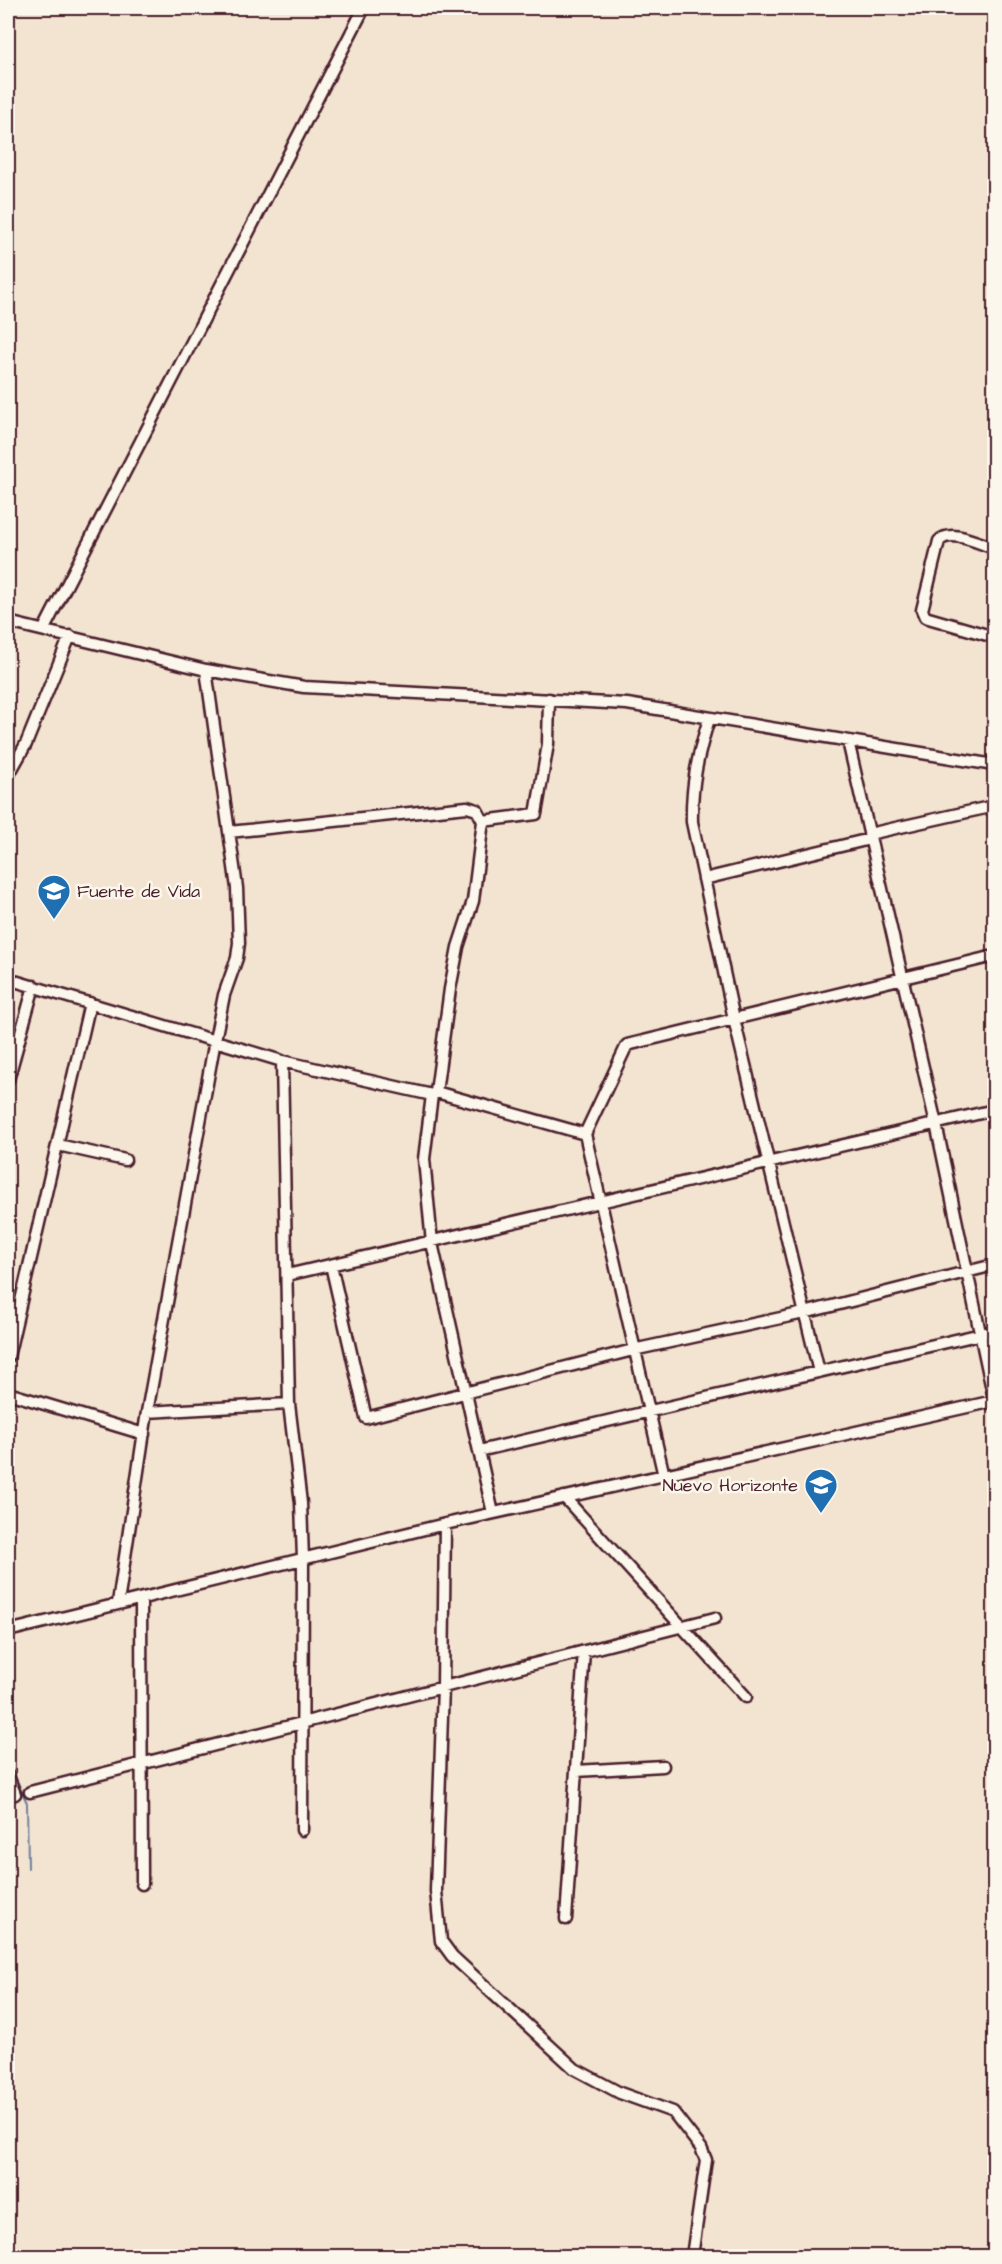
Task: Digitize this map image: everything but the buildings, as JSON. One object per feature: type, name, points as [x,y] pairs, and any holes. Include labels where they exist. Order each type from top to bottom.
[{"type":"street","points":[[44,629],[364,8]]},
{"type":"street","points":[[994,548],[953,536],[943,537],[939,541],[922,610],[925,617],[994,637]]},
{"type":"street","points":[[8,622],[206,670],[304,687],[627,704],[994,765]]},
{"type":"street","points":[[8,776],[26,744],[70,636]]},
{"type":"street","points":[[118,1603],[147,1412],[215,1040],[224,995],[237,958],[239,943],[237,888],[206,670]]},
{"type":"street","points":[[483,821],[537,814],[549,744],[549,699]]},
{"type":"street","points":[[709,719],[697,759],[692,792],[692,822],[734,1019],[819,1372]]},
{"type":"street","points":[[8,1631],[445,1524],[994,1400],[982,1334],[936,1124],[848,741]]},
{"type":"street","points":[[704,879],[994,806]]},
{"type":"street","points":[[229,831],[467,807],[477,810],[483,821],[473,901],[459,947],[450,989],[424,1159],[432,1243],[493,1513]]},
{"type":"street","points":[[664,1476],[633,1350],[585,1134],[627,1045],[994,956]]},
{"type":"street","points":[[8,979],[282,1061],[434,1094],[585,1134]]},
{"type":"street","points":[[8,1080],[34,986]]},
{"type":"street","points":[[8,1357],[90,1003]]},
{"type":"street","points":[[282,1061],[289,1404],[301,1503],[303,1559],[302,1830]]},
{"type":"street","points":[[287,1275],[994,1110]]},
{"type":"street","points":[[58,1145],[125,1160]]},
{"type":"street","points":[[331,1265],[366,1418],[633,1350],[804,1313],[994,1265]]},
{"type":"street","points":[[479,1451],[994,1331]]},
{"type":"street","points":[[8,1394],[144,1434]]},
{"type":"street","points":[[147,1412],[289,1404]]},
{"type":"street","points":[[564,1497],[746,1697]]},
{"type":"street","points":[[445,1524],[443,1687],[436,1891],[441,1941],[452,1956],[575,2069],[620,2093],[672,2112],[687,2130],[701,2148],[706,2160],[692,2256]]},
{"type":"street","points":[[141,1599],[142,1884]]},
{"type":"street","points":[[30,1792],[716,1618]]},
{"type":"street","points":[[566,1919],[584,1651]]},
{"type":"street","points":[[576,1771],[663,1766]]},
{"type":"street","points":[[8,1776],[15,1794]]},
{"type":"waterway","points":[[8,1761],[27,1803],[28,1868]]},
{"type":"place","name":"Fuente de Vida","points":[[54,920]]},
{"type":"place","name":"Nuevo Horizonte","points":[[821,1514]]}]
